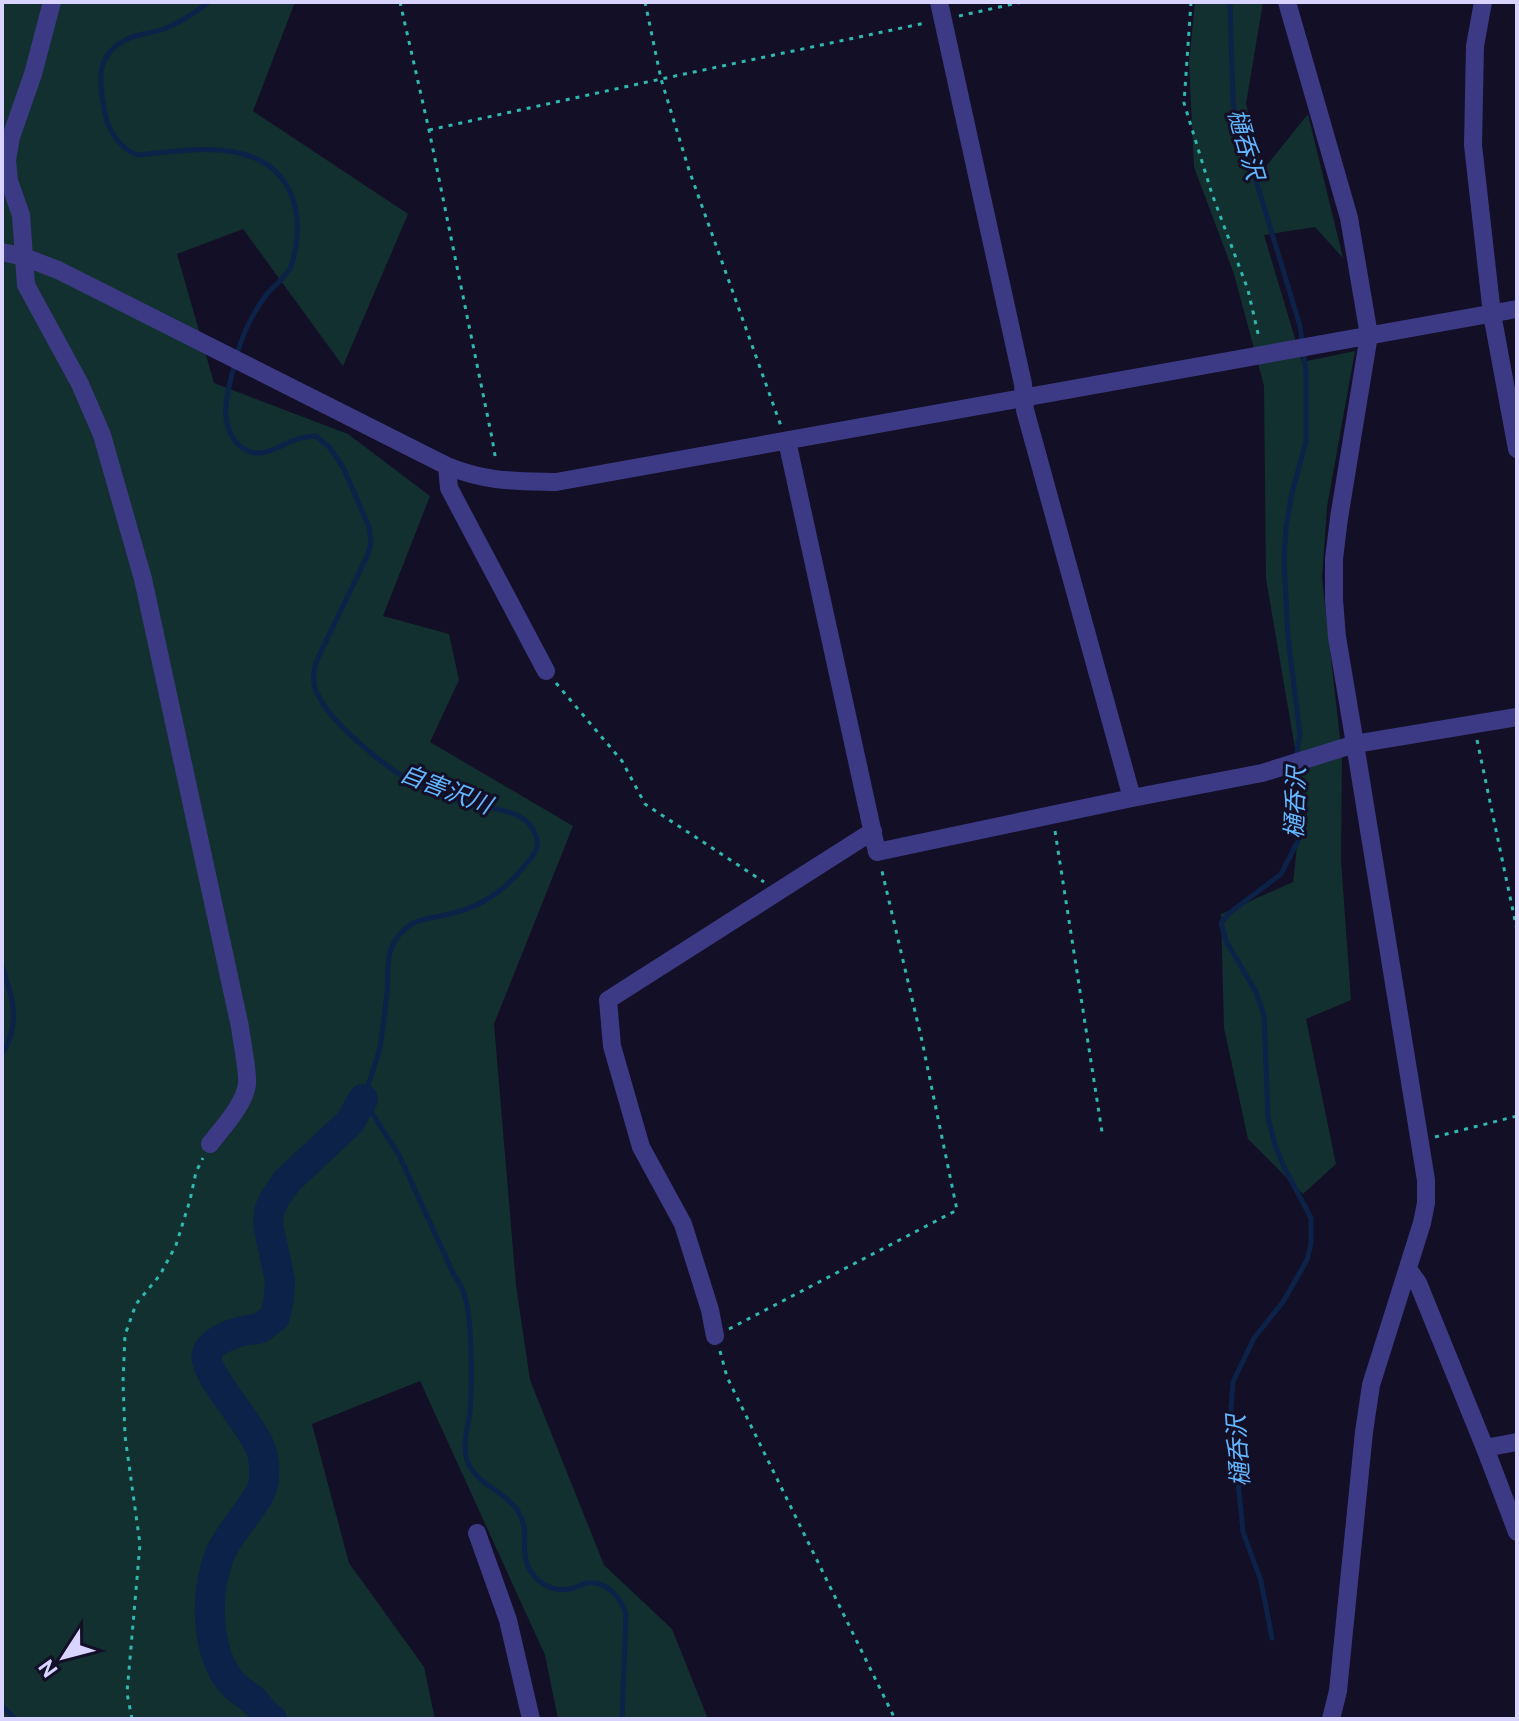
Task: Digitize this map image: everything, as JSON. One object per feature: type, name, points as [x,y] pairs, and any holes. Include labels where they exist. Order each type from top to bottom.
[{"type":"street","points":[[52,2],[33,74],[11,137],[7,160],[9,181],[21,215],[26,285],[80,384],[102,435],[139,565],[240,1027],[247,1084],[243,1098],[210,1144]]},
{"type":"street","points":[[1287,2],[1349,218],[1369,335],[1339,518],[1334,559],[1334,600],[1337,637],[1426,1180],[1422,1223],[1371,1385],[1338,1691],[1331,1719]]},
{"type":"street","points":[[1483,2],[1475,46],[1473,145],[1492,314],[1517,449]]},
{"type":"street","points":[[941,11],[1020,369],[1025,410],[1132,798]]},
{"type":"street","points":[[2,252],[58,270],[447,466],[469,475],[498,481],[556,482],[1517,309]]},
{"type":"street","points":[[787,441],[877,852],[1262,773],[1355,744],[1517,717]]},
{"type":"street","points":[[447,466],[449,488],[546,671]]},
{"type":"street","points":[[715,1336],[683,1224],[641,1147],[612,1046],[608,1000],[873,831]]},
{"type":"street","points":[[1408,1269],[1418,1283],[1517,1532]]},
{"type":"street","points":[[1485,1448],[1517,1442]]},
{"type":"street","points":[[477,1533],[508,1620],[531,1719]]},
{"type":"path","points":[[400,2],[429,130],[492,438],[498,481]]},
{"type":"path","points":[[645,2],[661,79],[689,170],[787,441]]},
{"type":"path","points":[[429,130],[661,79],[941,11],[1022,2]]},
{"type":"path","points":[[1191,2],[1184,103],[1212,194],[1248,290],[1263,354]]},
{"type":"path","points":[[546,671],[622,761],[645,804],[778,891]]},
{"type":"path","points":[[1474,725],[1517,930]]},
{"type":"path","points":[[1053,815],[1102,1132]]},
{"type":"path","points":[[877,852],[922,1041],[957,1210],[715,1336],[727,1377],[895,1719]]},
{"type":"path","points":[[1421,1141],[1517,1116]]},
{"type":"path","points":[[132,1719],[127,1693],[140,1544],[125,1436],[125,1335],[136,1304],[160,1275],[176,1245],[196,1172],[210,1144]]},
{"type":"green space","points":[[2,2],[295,2],[253,111],[408,214],[343,366],[243,229],[177,254],[214,383],[348,434],[430,496],[383,616],[449,634],[459,680],[430,742],[573,826],[494,1024],[516,1285],[530,1380],[604,1565],[672,1629],[708,1719],[558,1719],[545,1655],[420,1381],[312,1424],[349,1563],[424,1667],[435,1719],[2,1719]]},
{"type":"green space","points":[[1195,2],[1263,2],[1246,104],[1263,170],[1308,114],[1343,258],[1315,227],[1264,235],[1302,362],[1355,351],[1327,507],[1322,578],[1342,756],[1341,860],[1351,1000],[1306,1019],[1336,1164],[1303,1194],[1248,1139],[1224,1028],[1221,914],[1293,882],[1303,795],[1266,579],[1264,386],[1234,274],[1194,167],[1189,62]]},
{"type":"waterway","name":"自害沢川","points":[[209,2],[172,26],[134,36],[118,44],[105,60],[101,90],[109,126],[120,144],[131,152],[137,155],[224,150],[245,154],[264,162],[279,175],[291,194],[297,230],[291,266],[258,308],[237,354]]},
{"type":"waterway","name":"樋呑沢","points":[[1230,2],[1233,104],[1300,326],[1306,372],[1306,441],[1291,497],[1284,560],[1288,638],[1300,734],[1296,757]]},
{"type":"waterway","name":"自害沢川","points":[[235,364],[226,406],[228,428],[233,437],[250,452],[261,453],[299,438],[316,436],[330,448],[344,469],[369,527],[371,542],[368,554],[316,662],[314,684],[323,704],[363,746],[395,771],[423,787],[456,799],[519,816],[532,827],[536,836],[537,847],[532,857],[495,894],[465,910],[414,923],[397,938],[389,960],[380,1047],[363,1099],[399,1155],[466,1301],[471,1368],[465,1448],[471,1468],[518,1511],[524,1525],[527,1564],[539,1581],[563,1590],[587,1583],[601,1584],[617,1597],[624,1609],[622,1719]]},
{"type":"waterway","name":"樋呑沢","points":[[1272,1638],[1261,1581],[1243,1532],[1231,1407],[1233,1382],[1254,1338],[1283,1302],[1307,1260],[1311,1244],[1311,1218],[1285,1169],[1268,1117],[1264,1015],[1256,992],[1226,941],[1221,923],[1228,914],[1281,874],[1298,841],[1297,813],[1291,784],[1294,767]]},
{"type":"waterway","points":[[2,966],[13,1010],[12,1032],[2,1054]]},
{"type":"waterway","name":"自害沢川","points":[[272,1719],[232,1683],[223,1670],[212,1638],[210,1603],[215,1569],[224,1546],[260,1493],[264,1471],[259,1446],[212,1373],[207,1353],[224,1337],[259,1329],[275,1317],[280,1280],[268,1225],[269,1211],[287,1181],[350,1122],[363,1099]]},
{"type":"waterway","points":[[2,1706],[15,1719]]}]
